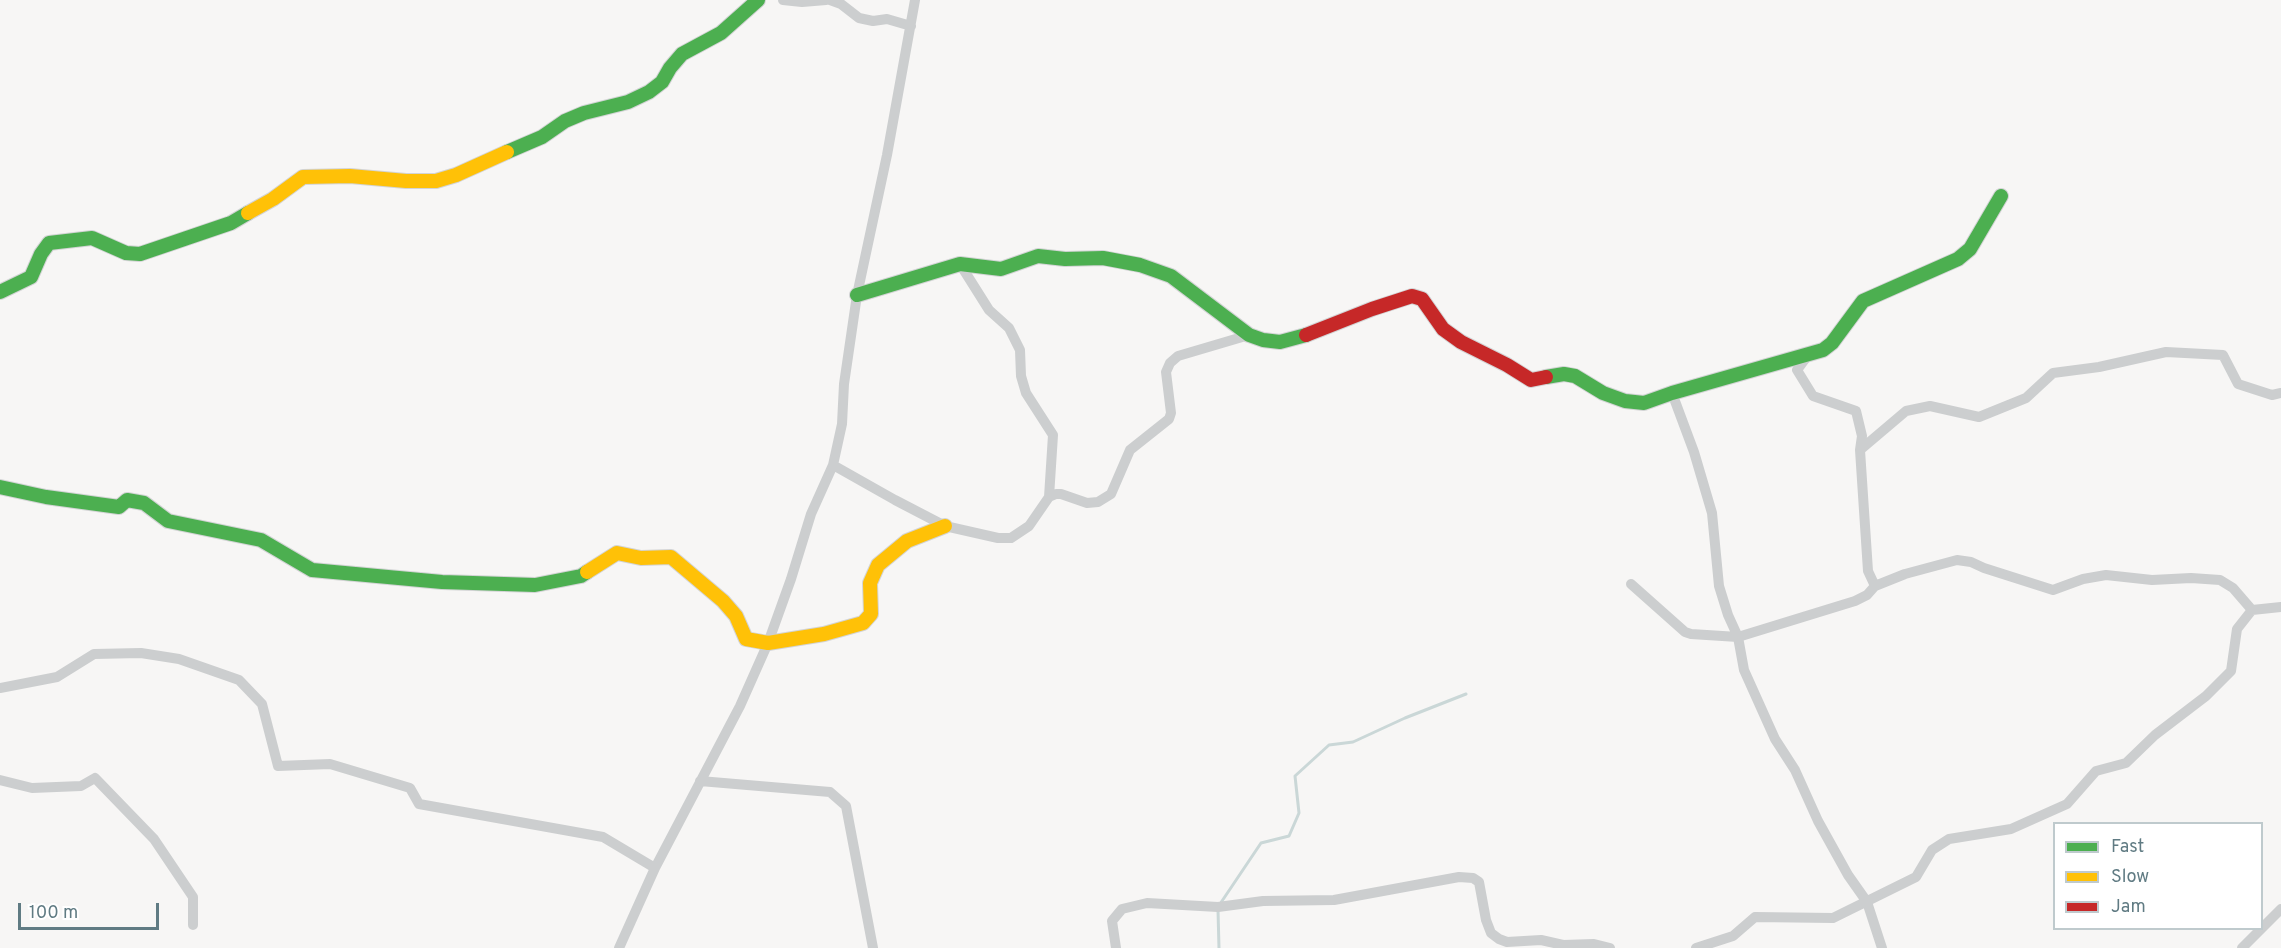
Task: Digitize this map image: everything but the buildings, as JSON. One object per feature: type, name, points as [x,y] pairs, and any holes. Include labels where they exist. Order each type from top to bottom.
[{"type":"street","points":[[0,292],[31,277],[41,254],[49,243],[92,238],[126,254],[140,254],[231,223],[273,199],[303,177],[350,176],[436,181],[456,175],[542,138],[565,121],[584,113],[628,102],[649,92],[662,82],[682,54],[721,33],[758,0]]},
{"type":"street","points":[[783,0],[802,2],[828,0],[842,4],[859,18],[873,21],[887,19],[911,26]]},
{"type":"street","points":[[620,948],[655,868],[740,706],[768,643],[811,514],[833,465],[842,424],[844,384],[857,295],[887,155],[915,0]]},
{"type":"street","points":[[857,295],[960,264],[1000,269],[1038,256],[1065,259],[1103,258],[1140,265],[1171,276],[1249,335],[1280,342],[1296,339],[1412,296],[1422,299],[1443,329],[1461,342],[1507,364],[1531,380],[1564,374],[1575,376],[1603,393],[1625,401],[1644,403],[1823,350],[1832,343],[1863,302],[1873,295],[1958,259],[1971,249],[2001,196]]},
{"type":"street","points":[[833,465],[945,525],[998,538],[1011,538],[1029,526],[1049,497],[1053,435],[1026,393],[1021,376],[1020,350],[1009,328],[989,310],[960,264]]},
{"type":"street","points":[[1049,497],[1061,494],[1087,503],[1098,502],[1111,494],[1130,450],[1169,419],[1171,412],[1166,372],[1170,363],[1178,356],[1249,335]]},
{"type":"street","points":[[1860,450],[1906,411],[1930,406],[1979,417],[2026,398],[2053,373],[2099,367],[2166,352],[2223,355],[2238,384],[2272,395],[2281,393]]},
{"type":"street","points":[[1809,355],[1797,370],[1813,396],[1856,411],[1862,436],[1860,450],[1868,571],[1875,586]]},
{"type":"street","points":[[1672,393],[1695,452],[1712,513],[1719,586],[1738,637],[1744,670],[1775,739],[1795,771],[1818,821],[1848,875],[1868,902],[1882,948]]},
{"type":"street","points":[[0,487],[46,497],[118,507],[128,500],[144,503],[168,521],[261,540],[312,570],[442,582],[535,585],[581,576],[617,553],[641,558],[671,557],[723,601],[736,616],[746,639],[768,643],[824,634],[863,623],[871,614],[870,583],[878,565],[907,541],[945,525]]},
{"type":"street","points":[[1631,584],[1685,632],[1738,637],[1855,601],[1867,595],[1875,586],[1905,574],[1957,560],[1971,561],[1984,568],[2053,590],[2083,579],[2106,575],[2152,580],[2191,578],[2220,580],[2233,588],[2252,610]]},
{"type":"street","points":[[1696,948],[1733,936],[1755,917],[1833,918],[1916,877],[1932,850],[1949,839],[2011,829],[2067,804],[2096,771],[2126,763],[2155,735],[2206,696],[2231,671],[2237,629],[2252,610],[2281,607]]},
{"type":"street","points":[[0,688],[57,677],[94,654],[141,653],[179,659],[239,680],[262,704],[278,766],[330,764],[410,788],[418,804],[603,837],[655,868]]},
{"type":"street","points":[[0,780],[32,788],[81,786],[95,778],[154,840],[193,897],[194,925]]},
{"type":"street","points":[[700,781],[830,792],[846,806],[873,948]]},
{"type":"street","points":[[1116,948],[1112,921],[1122,909],[1148,903],[1218,907],[1263,901],[1334,900],[1459,878],[1473,878],[1479,882],[1486,920],[1491,933],[1498,939],[1507,942],[1541,939],[1563,945],[1594,944],[1610,948]]},
{"type":"street","points":[[2263,927],[2281,909]]},
{"type":"street","points":[[1112,921],[1125,948]]},
{"type":"street","points":[[2242,948],[2260,930]]},
{"type":"waterway","points":[[1220,904],[1261,843],[1289,836],[1299,813],[1295,776],[1329,745],[1353,742],[1466,694]]},
{"type":"waterway","points":[[1218,910],[1219,948]]},
{"type":"traffic: fast","points":[[507,152],[542,137],[565,121],[584,113],[628,102],[649,92],[662,82],[682,54],[721,33],[758,0]]},
{"type":"traffic: fast","points":[[1546,377],[1564,374],[1575,376],[1603,393],[1625,401],[1644,403],[1823,350],[1832,343],[1863,301],[1958,259],[1970,249],[2001,196]]},
{"type":"traffic: fast","points":[[0,292],[31,277],[41,254],[49,243],[92,238],[126,253],[140,254],[231,223],[248,213]]},
{"type":"traffic: fast","points":[[857,295],[960,264],[1001,269],[1038,256],[1065,259],[1103,258],[1140,265],[1171,276],[1249,335],[1280,342],[1306,335]]},
{"type":"traffic: fast","points":[[0,487],[46,497],[119,507],[127,500],[144,503],[168,521],[261,540],[312,570],[442,582],[535,585],[581,576],[587,572]]},
{"type":"traffic: slow","points":[[248,213],[273,199],[303,177],[350,176],[436,181],[456,175],[507,152]]},
{"type":"traffic: slow","points":[[587,572],[617,553],[641,558],[671,557],[723,601],[736,616],[746,639],[768,643],[824,634],[863,623],[871,614],[870,583],[878,565],[907,541],[945,526]]},
{"type":"traffic: jam","points":[[1306,335],[1412,296],[1422,299],[1443,329],[1461,342],[1531,380],[1546,377]]}]
